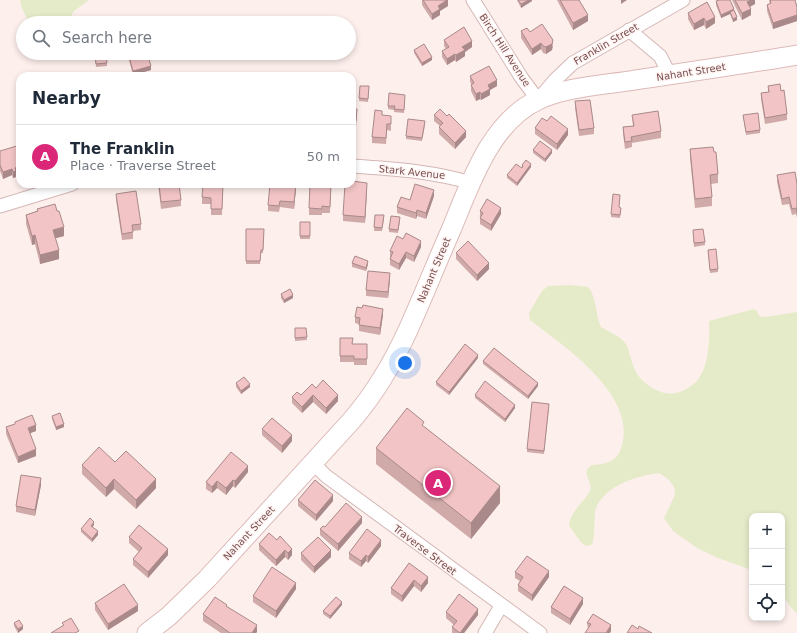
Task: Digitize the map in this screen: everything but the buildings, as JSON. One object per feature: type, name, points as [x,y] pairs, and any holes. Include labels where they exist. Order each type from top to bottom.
[{"type":"main road","name":"Nahant Street","points":[[147,633],[169,616],[202,584],[362,408],[389,367],[408,330],[484,155],[505,125],[522,109],[538,100],[554,94],[797,55]]},
{"type":"street","name":"Birch Hill Avenue","points":[[473,0],[538,100]]},
{"type":"street","name":"Franklin Street","points":[[538,100],[554,80],[573,63],[683,0]]},
{"type":"street","points":[[629,30],[660,55],[670,75]]},
{"type":"street","name":"Stark Avenue","points":[[356,166],[415,171],[450,176],[471,182]]},
{"type":"street","points":[[0,206],[59,188]]},
{"type":"street","name":"Traverse Street","points":[[313,463],[326,476],[501,606],[540,633]]},
{"type":"street","points":[[484,633],[501,606]]},
{"type":"green space","points":[[20,0],[89,0],[74,11],[71,16],[26,16]]},
{"type":"green space","points":[[570,285],[588,287],[593,296],[601,327],[624,341],[632,364],[639,377],[644,382],[656,390],[667,393],[685,390],[697,381],[702,374],[707,356],[709,321],[754,309],[757,311],[759,316],[765,317],[797,312],[797,614],[785,598],[785,513],[749,513],[749,569],[718,558],[697,548],[673,531],[664,518],[675,495],[675,491],[673,485],[659,473],[632,479],[607,493],[596,508],[593,542],[591,545],[586,546],[579,540],[569,526],[574,512],[591,488],[587,474],[588,468],[592,465],[612,461],[618,455],[622,445],[624,430],[616,402],[597,377],[575,355],[530,320],[529,313],[542,291],[548,286]]},
{"type":"place","name":"The Franklin","points":[[438,483]]}]
